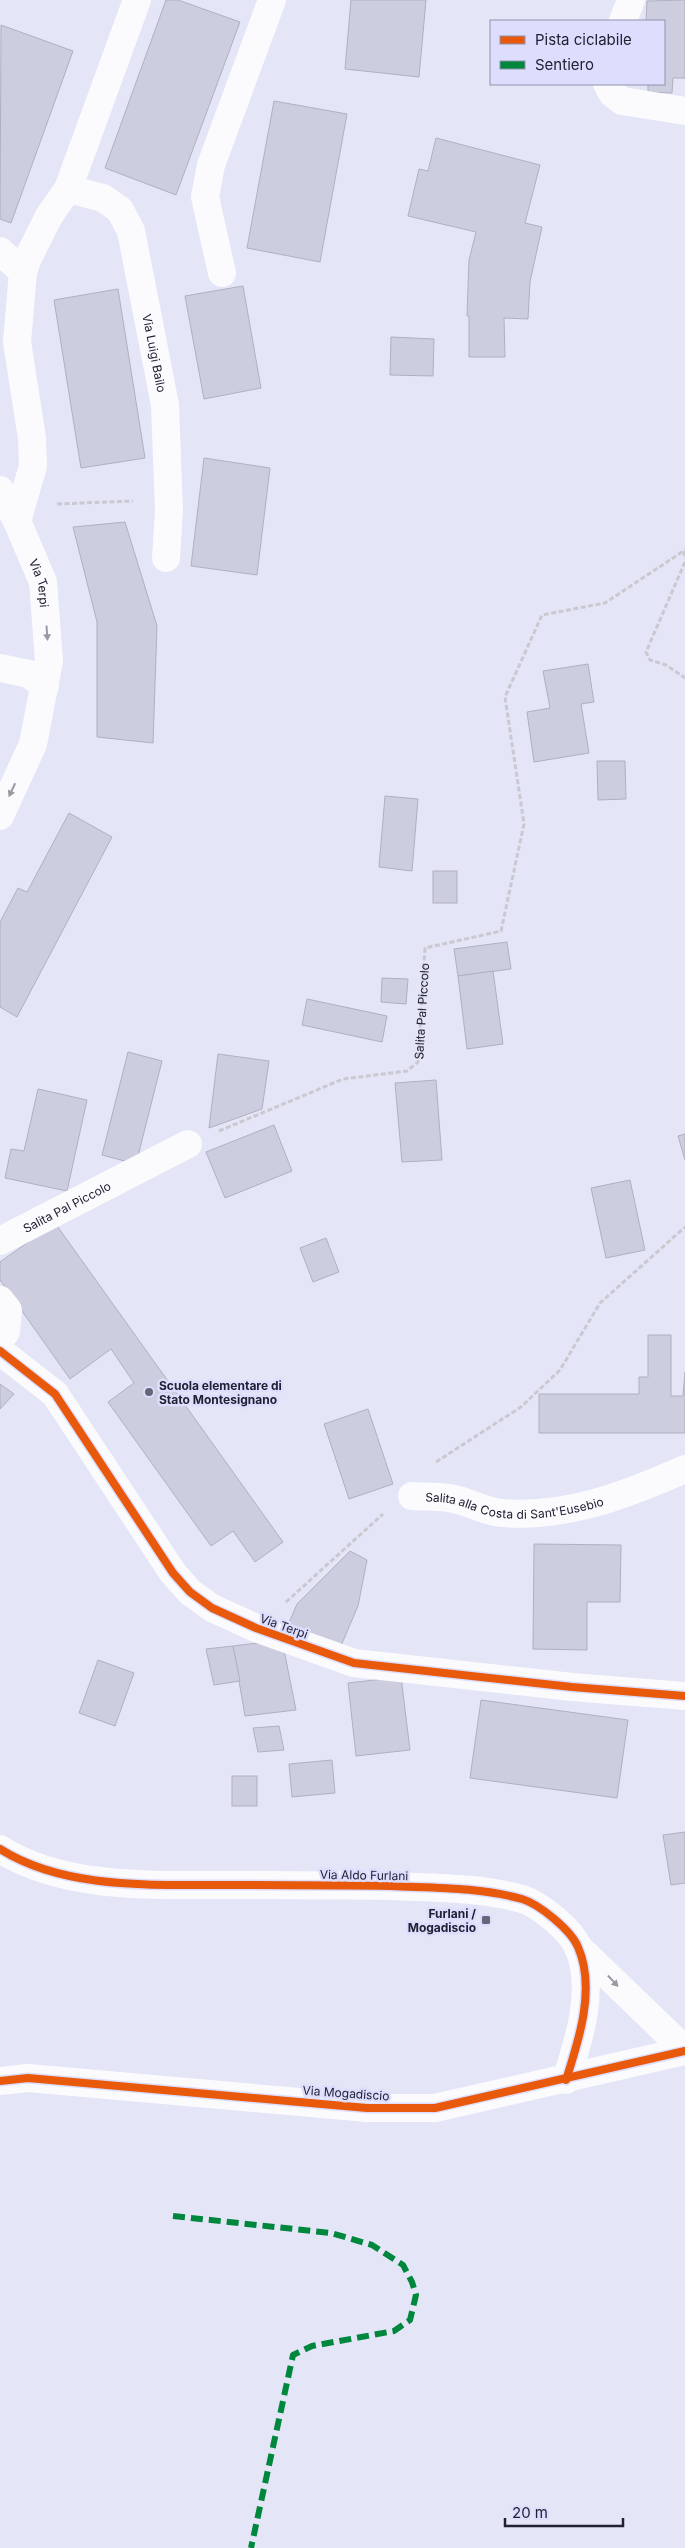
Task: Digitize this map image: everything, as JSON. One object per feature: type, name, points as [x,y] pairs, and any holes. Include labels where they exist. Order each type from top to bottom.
[{"type":"street","points":[[19,514],[33,466],[32,438],[17,342],[23,272],[49,216],[68,189],[137,0]]},
{"type":"street","points":[[222,273],[205,197],[212,165],[272,0]]},
{"type":"street","points":[[623,20],[632,0]]},
{"type":"street","points":[[608,85],[612,94],[622,101],[685,111]]},
{"type":"street","name":"Via Luigi Bailo","points":[[68,189],[103,198],[120,210],[131,231],[165,404],[169,499],[166,558]]},
{"type":"street","points":[[0,251],[23,272]]},
{"type":"street","name":"Via Terpi","points":[[0,490],[19,514],[43,582],[49,661],[34,744],[0,816]]},
{"type":"street","points":[[0,668],[29,674],[45,686]]},
{"type":"street","name":"Salita Pal Piccolo","points":[[0,1241],[188,1144]]},
{"type":"street","points":[[0,1300],[8,1310],[6,1332],[0,1339]]},
{"type":"street","name":"Via Terpi","points":[[0,1351],[56,1394],[173,1573],[190,1592],[212,1608],[256,1628],[354,1663],[572,1687],[685,1696]]},
{"type":"street","name":"Salita alla Costa di Sant'Eusebio","points":[[412,1496],[454,1499],[499,1513],[544,1514],[590,1505],[643,1488],[685,1469]]},
{"type":"street","name":"Via Aldo Furlani","points":[[0,1849],[19,1861],[70,1876],[143,1885],[320,1885],[473,1889],[524,1900],[561,1924],[578,1947],[685,2051]]},
{"type":"street","name":"Via Aldo Furlani","points":[[566,2080],[579,2042],[585,2001],[585,1981],[578,1947]]},
{"type":"street","name":"Via Mogadiscio","points":[[0,2081],[28,2078],[367,2108],[435,2108],[566,2080],[685,2051]]},
{"type":"path","points":[[19,514],[169,499]]},
{"type":"path","points":[[685,550],[685,561],[646,652],[650,660],[666,665],[685,678]]},
{"type":"path","points":[[412,1496],[438,1460],[521,1407],[560,1370],[600,1303],[685,1228]]},
{"type":"building","points":[[166,0],[178,0],[240,22],[176,195],[105,168]]},
{"type":"building","points":[[351,0],[426,0],[419,77],[345,69]]},
{"type":"building","points":[[685,0],[685,78],[673,78],[672,93],[648,92],[648,85],[665,85],[665,20],[646,20],[647,1]]},
{"type":"building","points":[[1,25],[73,51],[11,223],[0,219]]},
{"type":"building","points":[[274,101],[347,114],[320,262],[247,248]]},
{"type":"building","points":[[436,138],[540,165],[525,223],[542,227],[530,282],[528,319],[504,318],[505,357],[469,357],[469,316],[467,316],[469,260],[476,232],[408,216],[419,169],[428,171]]},
{"type":"building","points":[[243,286],[261,388],[204,399],[185,296]]},
{"type":"building","points":[[118,289],[145,458],[81,468],[54,300]]},
{"type":"building","points":[[391,337],[434,339],[433,376],[390,375]]},
{"type":"building","points":[[204,458],[270,468],[257,575],[191,566]]},
{"type":"building","points":[[125,522],[157,626],[153,743],[97,737],[97,622],[73,527]]},
{"type":"building","points":[[588,664],[594,702],[581,704],[589,753],[534,762],[527,712],[550,708],[543,671]]},
{"type":"building","points":[[597,761],[625,761],[626,799],[598,800]]},
{"type":"building","points":[[385,796],[418,799],[412,871],[379,867]]},
{"type":"building","points":[[69,813],[112,837],[17,1017],[0,1007],[0,922],[18,888],[27,892]]},
{"type":"building","points":[[433,871],[457,871],[457,903],[433,903]]},
{"type":"building","points":[[507,942],[511,969],[458,976],[454,949]]},
{"type":"building","points":[[493,971],[503,1044],[467,1049],[458,976]]},
{"type":"building","points":[[382,978],[408,979],[406,1004],[381,1002]]},
{"type":"building","points":[[307,999],[387,1016],[382,1042],[302,1025]]},
{"type":"building","points":[[128,1052],[162,1061],[136,1164],[102,1155]]},
{"type":"building","points":[[218,1054],[269,1061],[262,1109],[209,1128]]},
{"type":"building","points":[[436,1080],[442,1160],[402,1162],[395,1083]]},
{"type":"building","points":[[38,1089],[87,1100],[67,1191],[5,1178],[11,1149],[24,1151]]},
{"type":"building","points":[[274,1125],[292,1171],[225,1198],[206,1152]]},
{"type":"building","points":[[685,1134],[685,1160],[678,1136]]},
{"type":"building","points":[[630,1180],[645,1250],[606,1258],[591,1188]]},
{"type":"building","name":"Scuola elementare di Stato Montesignano","points":[[55,1223],[283,1542],[255,1562],[233,1531],[211,1546],[108,1402],[134,1383],[111,1349],[70,1379],[0,1280],[0,1262]]},
{"type":"building","points":[[326,1238],[339,1272],[313,1282],[300,1248]]},
{"type":"building","points":[[648,1335],[671,1335],[671,1396],[683,1396],[685,1372],[685,1433],[539,1433],[539,1394],[639,1394],[639,1377],[648,1377]]},
{"type":"building","points":[[0,1384],[14,1394],[0,1409]]},
{"type":"building","points":[[368,1409],[393,1484],[349,1499],[324,1424]]},
{"type":"building","points":[[534,1544],[621,1545],[620,1602],[587,1602],[587,1650],[533,1649]]},
{"type":"building","points":[[350,1551],[367,1560],[358,1606],[340,1648],[285,1632],[297,1604]]},
{"type":"building","points":[[282,1640],[296,1710],[245,1716],[233,1646]]},
{"type":"building","points":[[233,1646],[240,1681],[214,1685],[206,1649]]},
{"type":"building","points":[[98,1660],[134,1673],[115,1726],[79,1713]]},
{"type":"building","points":[[401,1677],[410,1750],[356,1756],[348,1683]]},
{"type":"building","points":[[481,1700],[628,1720],[617,1798],[470,1778]]},
{"type":"building","points":[[279,1726],[284,1750],[258,1752],[253,1728]]},
{"type":"building","points":[[332,1760],[335,1793],[292,1797],[289,1764]]},
{"type":"building","points":[[232,1776],[257,1776],[257,1806],[232,1806]]},
{"type":"building","points":[[685,1832],[685,1883],[671,1885],[663,1835]]},
{"type":"marked path","points":[[173,2216],[331,2233],[372,2245],[403,2265],[416,2295],[410,2320],[394,2331],[312,2346],[293,2355],[251,2548]]},
{"type":"cycle path","points":[[0,1351],[55,1394],[173,1573],[190,1592],[212,1608],[256,1628],[354,1663],[572,1687],[685,1696]]},
{"type":"cycle path","points":[[0,1849],[22,1861],[46,1870],[70,1876],[121,1883],[391,1886],[473,1890],[522,1899],[537,1906],[554,1918],[569,1933],[578,1947],[583,1963],[586,1979],[584,2014],[566,2080]]},
{"type":"cycle path","points":[[0,2081],[28,2078],[367,2108],[435,2108],[685,2051]]},
{"type":"place","name":"Scuola elementare di Stato Montesignano","points":[[149,1392]]},
{"type":"place","name":"Furlani / Mogadiscio","points":[[486,1920]]}]
